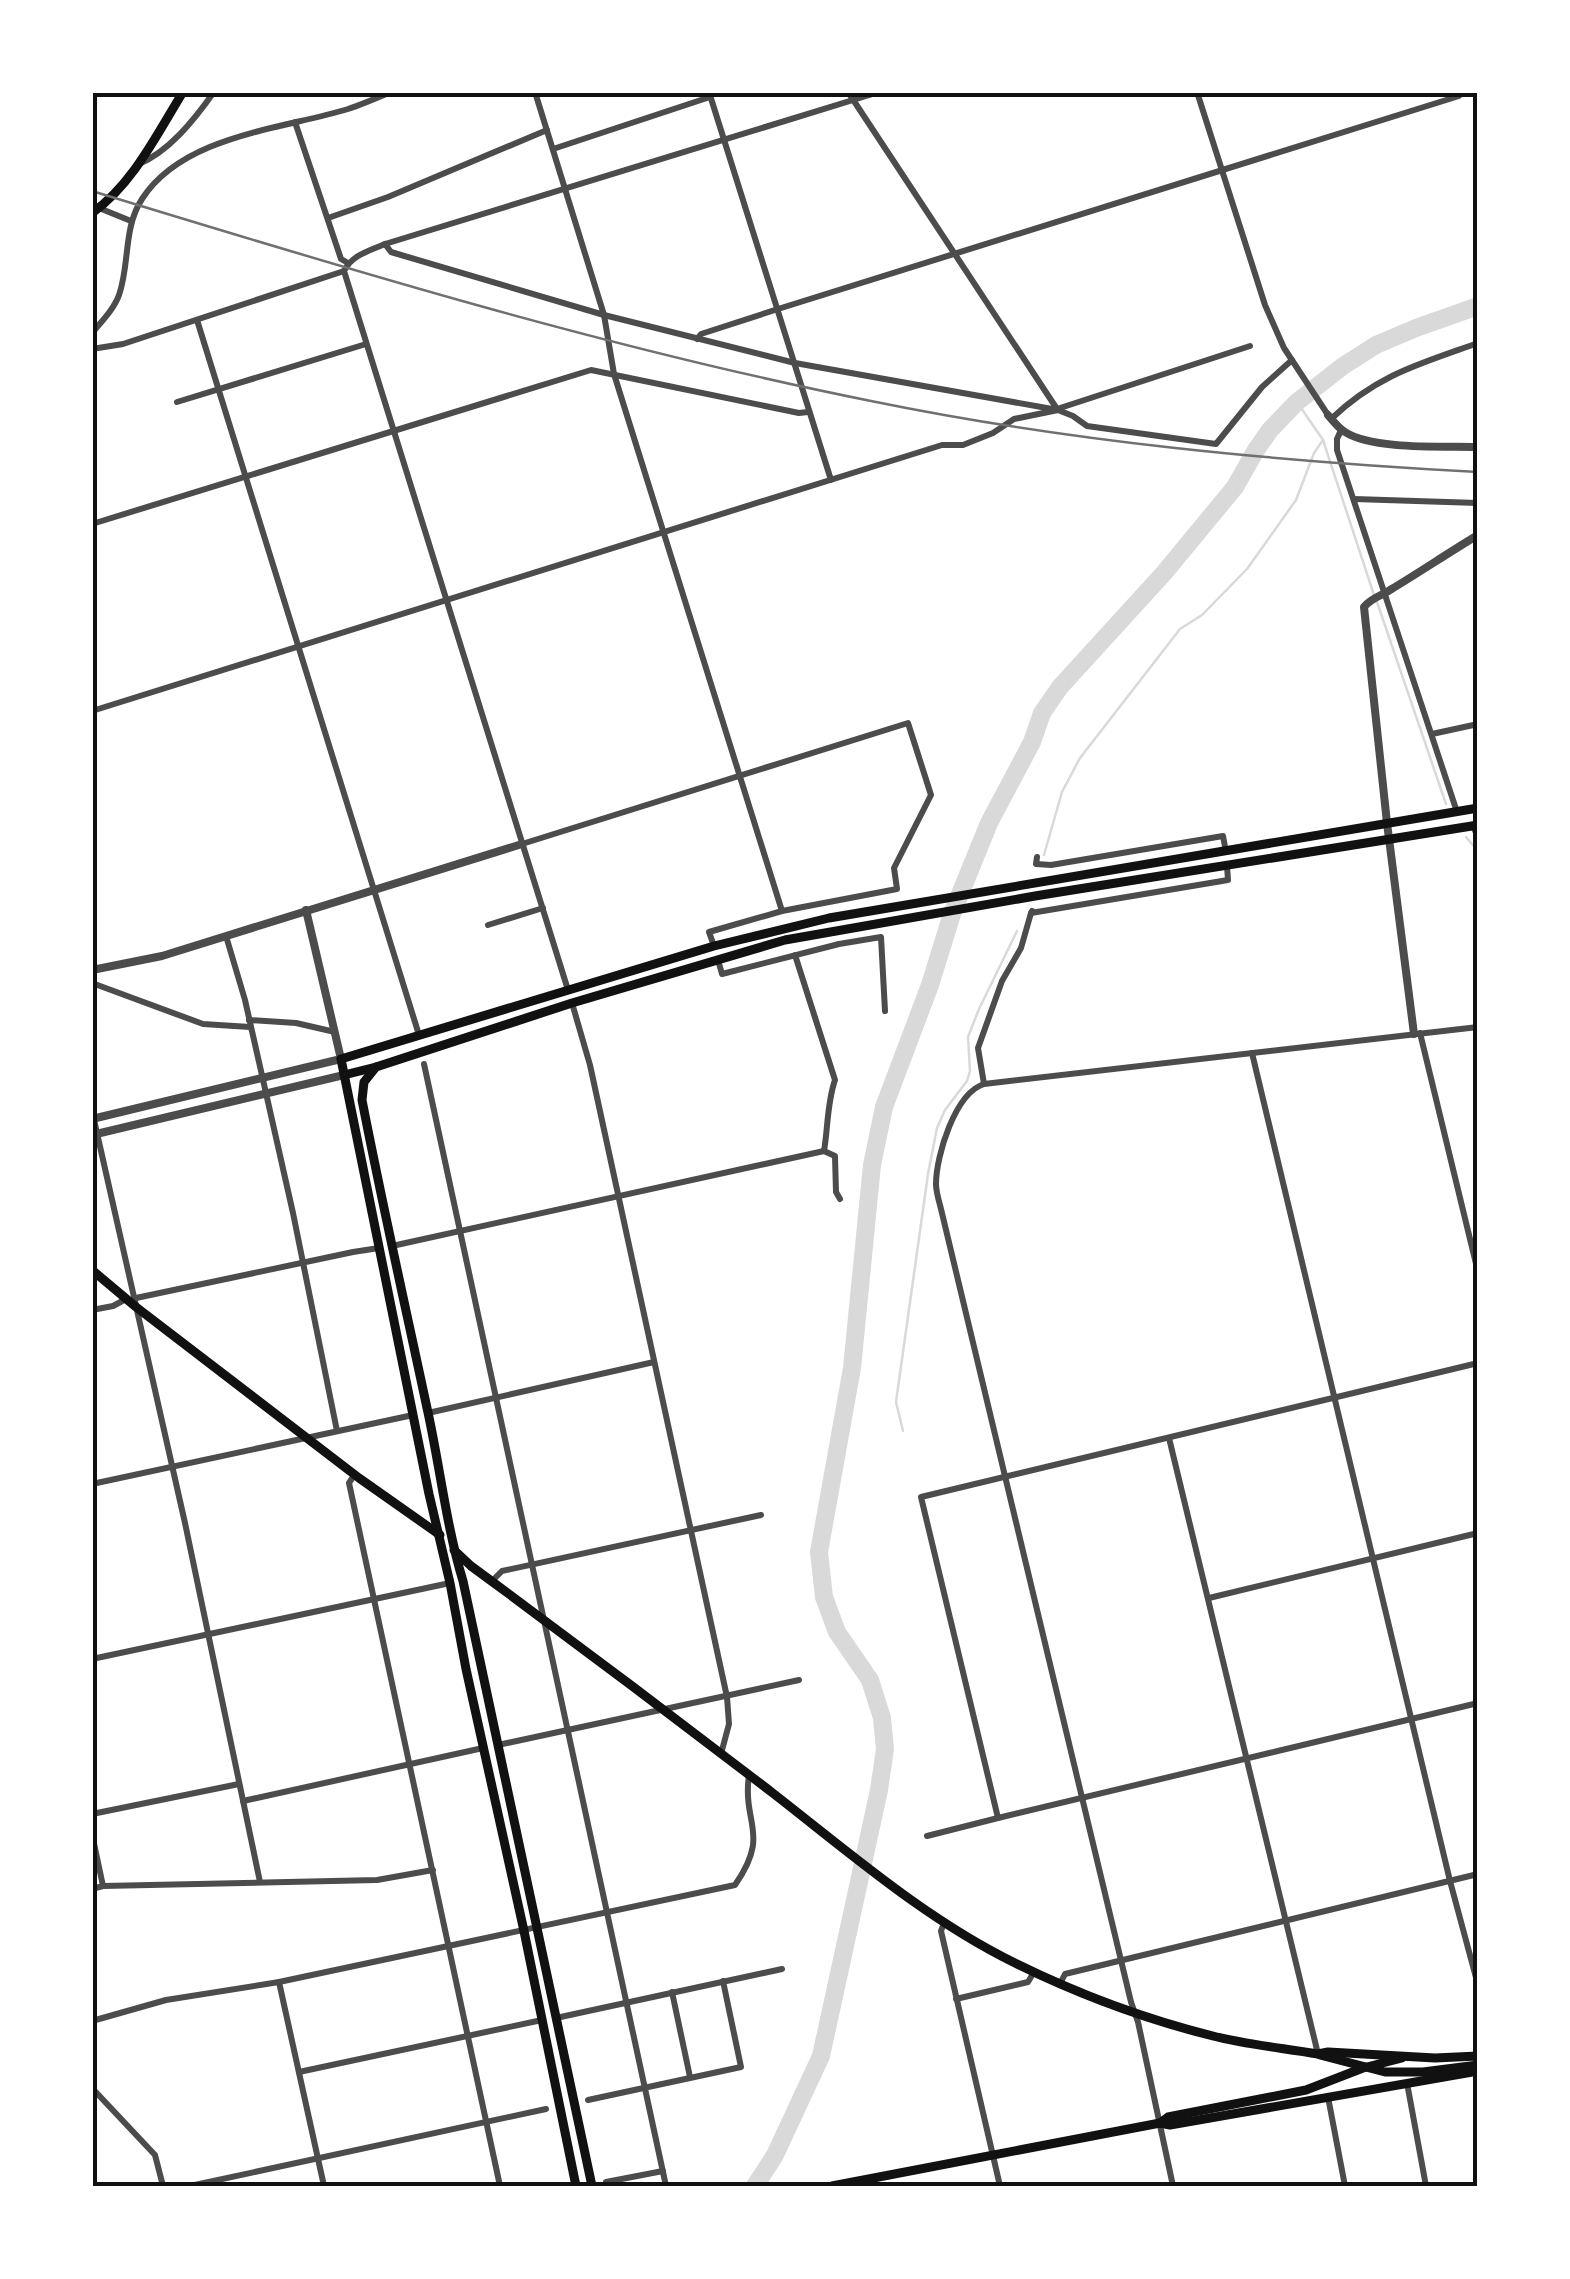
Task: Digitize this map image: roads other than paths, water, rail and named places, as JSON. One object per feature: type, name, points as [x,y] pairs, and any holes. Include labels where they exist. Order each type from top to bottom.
[{"type":"main road","points":[[96,211],[114,196],[136,166],[183,92]]},
{"type":"main road","points":[[576,2186],[341,1059],[714,946],[829,918],[1478,808]]},
{"type":"main road","points":[[344,1075],[786,940],[1475,825]]},
{"type":"main road","points":[[376,1067],[364,1082],[362,1100],[454,1549],[592,2186]]},
{"type":"main road","points":[[344,1075],[362,1100]]},
{"type":"main road","points":[[92,1270],[354,1474],[438,1533],[492,1582],[892,1886],[988,1949],[1060,1984],[1135,2013],[1216,2037],[1318,2054],[1384,2072],[1478,2068]]},
{"type":"main road","points":[[1318,2054],[1478,2056]]},
{"type":"main road","points":[[1160,2123],[1168,2117],[1306,2090],[1363,2068],[1412,2057]]},
{"type":"main road","points":[[832,2186],[1160,2123],[1170,2125],[1478,2068]]},
{"type":"street","points":[[136,166],[180,134],[214,92]]},
{"type":"street","points":[[92,332],[120,294],[132,221],[142,198],[161,178],[186,160],[230,138],[349,109],[376,95],[392,92]]},
{"type":"street","points":[[535,92],[604,315],[614,374],[782,912]]},
{"type":"street","points":[[848,92],[1057,409]]},
{"type":"street","points":[[92,349],[122,344],[197,320],[346,267],[358,256],[385,244],[878,92]]},
{"type":"street","points":[[1196,92],[1277,335],[1329,417],[1342,430],[1377,443],[1478,448]]},
{"type":"street","points":[[697,338],[1459,96],[1458,92]]},
{"type":"street","points":[[553,149],[710,95],[831,480]]},
{"type":"street","points":[[295,122],[346,267],[366,344],[568,991]]},
{"type":"street","points":[[328,218],[547,130]]},
{"type":"street","points":[[96,211],[132,221]]},
{"type":"street","points":[[385,244],[391,252],[604,315],[796,363],[1057,409],[1087,426],[1216,444],[1262,387],[1294,364]]},
{"type":"street","points":[[197,320],[419,1036]]},
{"type":"street","points":[[1329,417],[1365,389],[1399,371],[1478,343]]},
{"type":"street","points":[[177,402],[366,344]]},
{"type":"street","points":[[92,711],[942,444],[963,446],[1014,419],[1057,409],[1250,346]]},
{"type":"street","points":[[92,524],[591,370],[799,414],[808,412]]},
{"type":"street","points":[[1342,430],[1337,450],[1457,812]]},
{"type":"street","points":[[1354,498],[1478,503]]},
{"type":"street","points":[[1478,535],[1364,607],[1387,824],[1417,1034],[1478,1272]]},
{"type":"street","points":[[92,970],[162,956],[908,722],[930,795],[894,868],[897,889],[782,912],[709,932],[714,946]]},
{"type":"street","points":[[1432,734],[1478,724]]},
{"type":"street","points":[[1475,825],[1478,837]]},
{"type":"street","points":[[1037,857],[1036,864],[1051,865],[1224,836],[1226,852]]},
{"type":"street","points":[[984,1084],[978,1048],[1002,981],[1021,948],[1032,912],[1228,880],[1227,866]]},
{"type":"street","points":[[488,925],[542,908]]},
{"type":"street","points":[[260,1882],[93,1116],[341,1059],[306,910]]},
{"type":"street","points":[[226,936],[250,1023],[338,1430]]},
{"type":"street","points":[[718,958],[722,974],[881,937],[885,1011]]},
{"type":"street","points":[[795,955],[834,1080],[824,1151]]},
{"type":"street","points":[[92,983],[203,1024],[296,1022],[335,1032]]},
{"type":"street","points":[[572,1003],[590,1064],[727,1697],[730,1724],[721,1755]]},
{"type":"street","points":[[1172,2186],[1135,2013],[936,1184],[944,1140],[958,1110],[976,1087],[984,1084],[1478,1027]]},
{"type":"street","points":[[1252,1052],[1478,1986]]},
{"type":"street","points":[[424,1064],[666,2186]]},
{"type":"street","points":[[95,1134],[344,1075]]},
{"type":"street","points":[[391,1246],[824,1151],[835,1156],[836,1192],[840,1199]]},
{"type":"street","points":[[92,1310],[379,1248]]},
{"type":"street","points":[[428,1412],[654,1362]]},
{"type":"street","points":[[998,1818],[921,1496],[1478,1364]]},
{"type":"street","points":[[92,1484],[413,1415]]},
{"type":"street","points":[[1169,1438],[1318,2054]]},
{"type":"street","points":[[354,1474],[349,1482],[500,2186]]},
{"type":"street","points":[[492,1582],[502,1570],[761,1515]]},
{"type":"street","points":[[1209,1598],[1478,1533]]},
{"type":"street","points":[[92,1659],[450,1583]]},
{"type":"street","points":[[497,1745],[799,1680]]},
{"type":"street","points":[[927,1836],[1478,1703]]},
{"type":"street","points":[[243,1800],[484,1748]]},
{"type":"street","points":[[92,2021],[166,2000],[279,1982],[734,1885],[753,1853],[755,1837],[746,1791],[749,1775]]},
{"type":"street","points":[[92,1814],[239,1784]]},
{"type":"street","points":[[92,1834],[104,1886]]},
{"type":"street","points":[[92,1889],[378,1880],[433,1870]]},
{"type":"street","points":[[1060,1984],[1066,1974],[1478,1874]]},
{"type":"street","points":[[944,1923],[941,1931],[1000,2186]]},
{"type":"street","points":[[556,2018],[782,1969]]},
{"type":"street","points":[[956,1999],[1028,1982],[1034,1972]]},
{"type":"street","points":[[279,1982],[324,2186]]},
{"type":"street","points":[[588,2100],[741,2066],[723,1982]]},
{"type":"street","points":[[672,1992],[690,2077]]},
{"type":"street","points":[[299,2072],[542,2020]]},
{"type":"street","points":[[1407,2083],[1426,2186]]},
{"type":"street","points":[[92,2088],[155,2155],[162,2186]]},
{"type":"street","points":[[1328,2097],[1346,2186]]},
{"type":"street","points":[[190,2186],[546,2110]]},
{"type":"street","points":[[606,2182],[663,2171]]},
{"type":"waterway","points":[[755,2186],[775,2155],[821,2056],[879,1790],[885,1749],[882,1718],[870,1680],[837,1632],[824,1597],[819,1552],[852,1368],[872,1165],[884,1107],[952,914],[989,823],[1032,742],[1042,713],[1060,687],[1164,573],[1235,487],[1270,430],[1297,402],[1376,345],[1478,306]]},
{"type":"waterway","points":[[1297,402],[1323,440],[1374,595]]},
{"type":"waterway","points":[[1044,855],[1062,792],[1080,758],[1180,629],[1202,615],[1247,569],[1296,500],[1323,440]]},
{"type":"waterway","points":[[1377,602],[1446,804]]},
{"type":"waterway","points":[[1466,837],[1478,851]]},
{"type":"waterway","points":[[903,1431],[896,1402],[937,1128],[967,1081],[968,1037],[1017,931]]},
{"type":"railway","points":[[92,191],[577,332],[871,401],[1022,428],[1173,448],[1478,472]]}]
